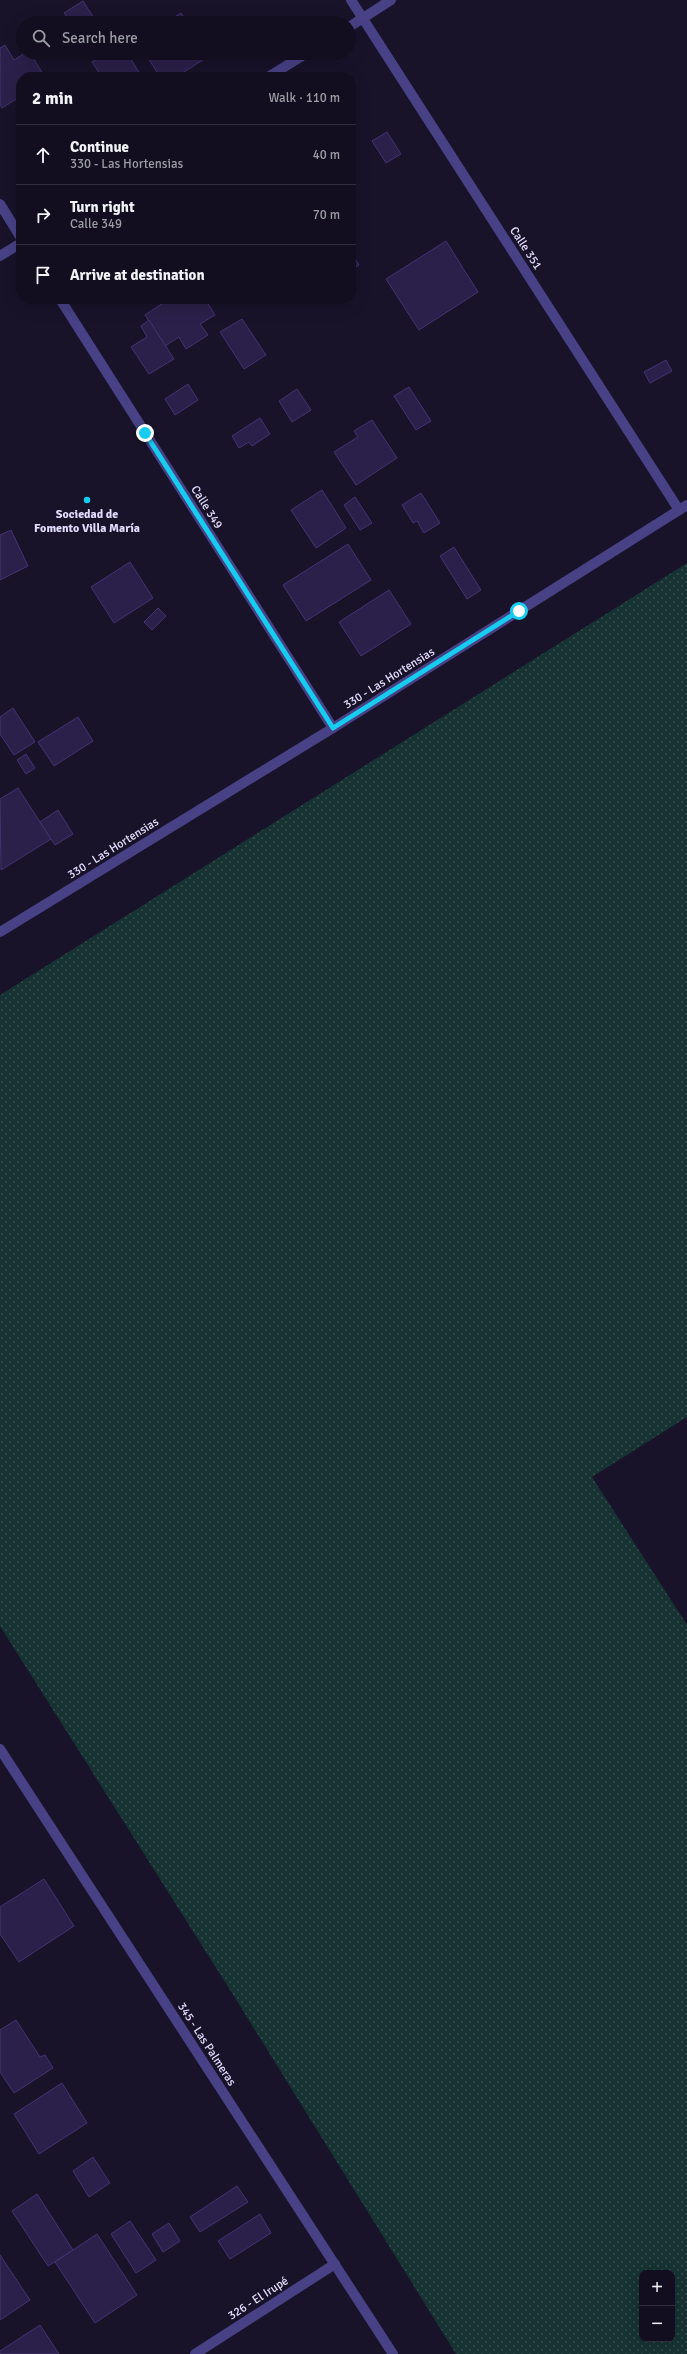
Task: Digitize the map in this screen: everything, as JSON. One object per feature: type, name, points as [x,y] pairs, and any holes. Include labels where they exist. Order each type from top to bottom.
[{"type":"street","name":"Calle 351","points":[[351,0],[683,508]]},
{"type":"street","points":[[356,22],[390,0]]},
{"type":"street","points":[[276,72],[296,60]]},
{"type":"street","points":[[0,204],[16,230]]},
{"type":"street","points":[[0,256],[16,246]]},
{"type":"street","name":"Calle 349","points":[[63,304],[333,728]]},
{"type":"street","name":"330 - Las Hortensias","points":[[0,932],[333,728],[683,508]]},
{"type":"street","name":"345 - Las Palmeras","points":[[0,1749],[393,2354]]},
{"type":"street","name":"326 - El Irupé","points":[[195,2354],[335,2264]]},
{"type":"green space","points":[[687,563],[687,1417],[592,1477],[687,1625],[687,2354],[456,2354],[237,2001],[0,1626],[0,995]]},
{"type":"building","points":[[83,1],[93,16],[66,16],[64,13]]},
{"type":"building","points":[[181,13],[183,16],[176,16]]},
{"type":"building","points":[[5,45],[14,60],[16,59],[16,60],[34,60],[42,72],[16,72],[16,99],[2,108],[0,104],[0,48]]},
{"type":"building","points":[[95,60],[131,60],[139,72],[99,72],[92,62]]},
{"type":"building","points":[[149,60],[203,60],[184,72],[157,72]]},
{"type":"building","points":[[387,132],[401,154],[386,163],[372,141]]},
{"type":"building","points":[[446,241],[478,292],[419,330],[386,279]]},
{"type":"building","points":[[356,260],[359,265],[356,267]]},
{"type":"building","points":[[162,304],[208,304],[215,315],[200,324],[208,335],[186,349],[179,337],[165,346],[145,315]]},
{"type":"building","points":[[242,319],[266,355],[244,369],[220,332]]},
{"type":"building","points":[[149,320],[174,359],[149,374],[131,347],[147,337],[141,326]]},
{"type":"building","points":[[666,360],[672,371],[650,383],[644,372]]},
{"type":"building","points":[[188,384],[198,400],[175,415],[165,399]]},
{"type":"building","points":[[409,387],[431,421],[416,430],[394,396]]},
{"type":"building","points":[[297,389],[311,410],[292,422],[279,401]]},
{"type":"building","points":[[260,418],[270,434],[252,446],[249,442],[239,448],[232,436]]},
{"type":"building","points":[[372,420],[397,458],[356,485],[334,452],[358,437],[354,431]]},
{"type":"building","points":[[322,490],[346,528],[316,548],[291,510]]},
{"type":"building","points":[[421,493],[440,523],[424,533],[417,521],[413,523],[402,505]]},
{"type":"building","points":[[355,497],[372,523],[360,530],[344,505]]},
{"type":"building","points":[[11,530],[28,566],[0,580],[0,535]]},
{"type":"building","points":[[348,544],[371,580],[306,621],[283,585]]},
{"type":"building","points":[[454,547],[481,590],[467,599],[440,556]]},
{"type":"building","points":[[130,562],[153,598],[114,623],[91,587]]},
{"type":"building","points":[[389,590],[411,624],[361,656],[339,622]]},
{"type":"building","points":[[158,608],[166,616],[152,630],[144,622]]},
{"type":"building","points":[[13,708],[35,742],[14,755],[0,734],[0,717]]},
{"type":"building","points":[[78,717],[93,741],[54,766],[38,742]]},
{"type":"building","points":[[26,754],[35,768],[26,774],[17,760]]},
{"type":"building","points":[[18,788],[51,839],[1,870],[0,799]]},
{"type":"building","points":[[58,810],[73,834],[55,845],[40,822]]},
{"type":"building","points":[[44,1879],[74,1926],[19,1962],[0,1934],[0,1907]]},
{"type":"building","points":[[16,2020],[40,2057],[45,2055],[53,2068],[14,2093],[0,2072],[0,2030]]},
{"type":"building","points":[[62,2083],[87,2123],[39,2154],[14,2114]]},
{"type":"building","points":[[93,2157],[110,2183],[89,2197],[73,2171]]},
{"type":"building","points":[[237,2186],[248,2202],[200,2232],[190,2217]]},
{"type":"building","points":[[37,2194],[73,2250],[48,2266],[12,2211]]},
{"type":"building","points":[[260,2214],[271,2233],[230,2259],[218,2241]]},
{"type":"building","points":[[130,2221],[156,2260],[136,2273],[111,2234]]},
{"type":"building","points":[[169,2223],[180,2241],[163,2252],[152,2234]]},
{"type":"building","points":[[97,2234],[137,2295],[95,2323],[55,2262]]},
{"type":"building","points":[[0,2255],[30,2300],[0,2320]]},
{"type":"building","points":[[40,2325],[59,2354],[0,2354],[0,2351]]},
{"type":"place","name":"Sociedad de Fomento Villa María","points":[[87,500]]},
{"type":"route","points":[[145,433],[333,728],[519,611]]}]
